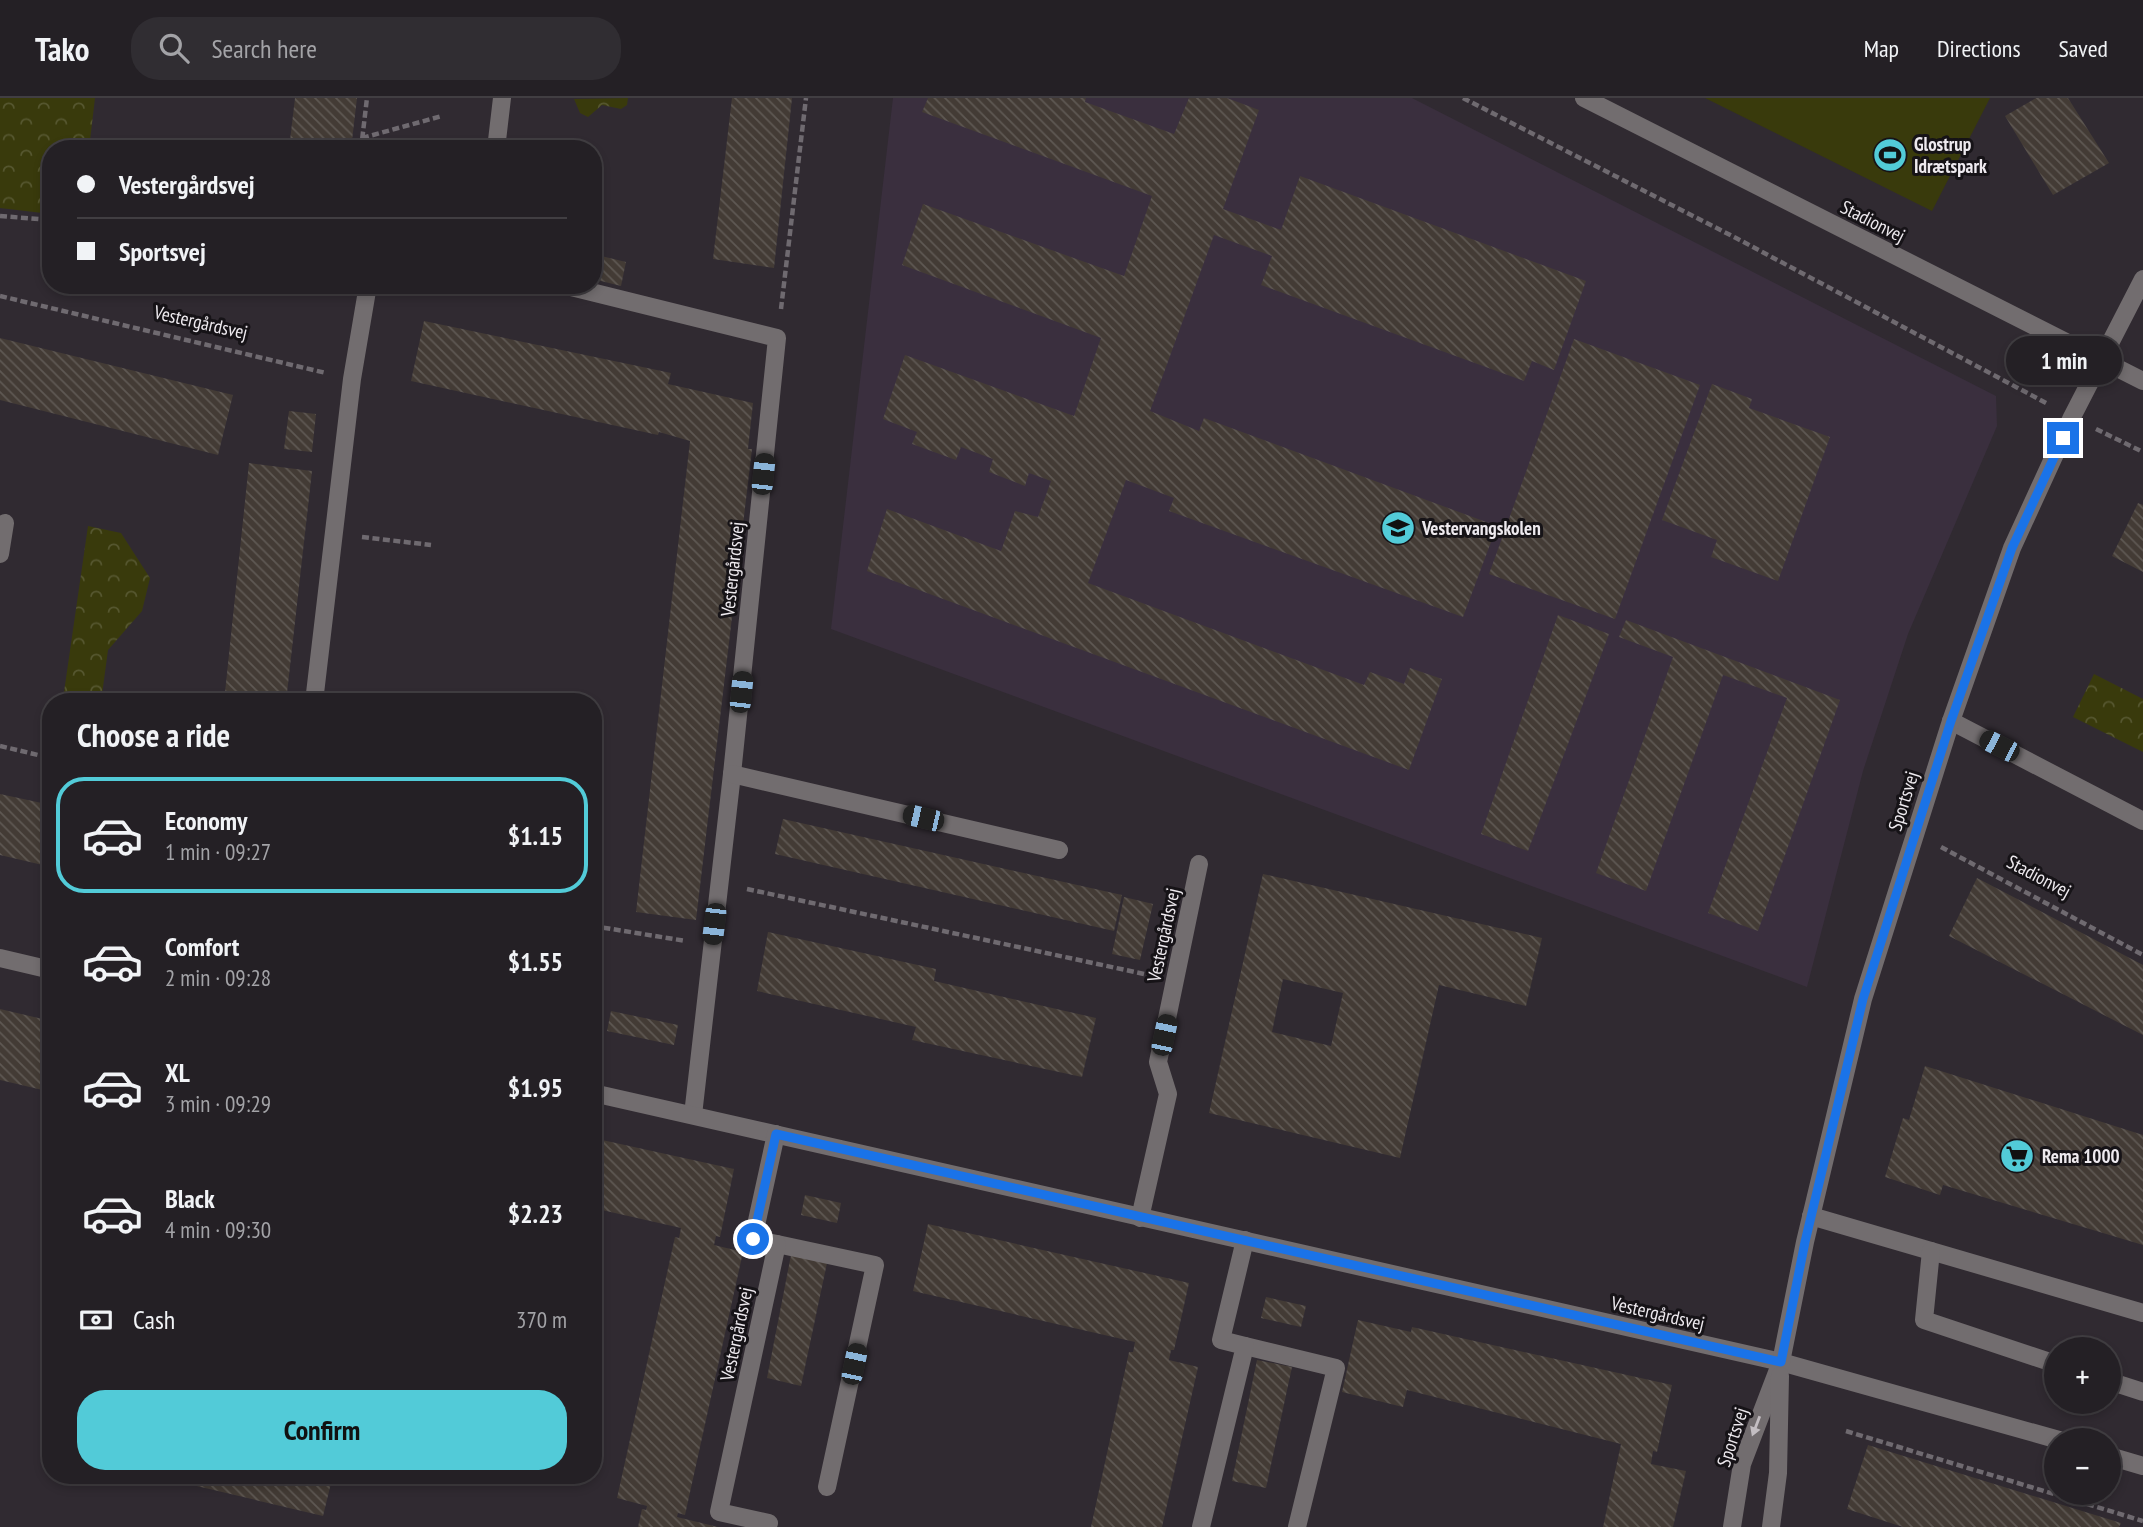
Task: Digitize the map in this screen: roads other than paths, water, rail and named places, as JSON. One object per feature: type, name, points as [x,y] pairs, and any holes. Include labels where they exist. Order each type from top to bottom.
[{"type":"street","points":[[497,140],[502,98]]},
{"type":"street","name":"Stadionvej","points":[[1584,98],[2143,381]]},
{"type":"street","name":"Sportsvej","points":[[1732,1527],[1742,1464],[1781,1362],[1811,1216],[1863,999],[1951,721],[2012,548],[2072,417],[2143,279]]},
{"type":"street","points":[[315,693],[352,379],[366,294]]},
{"type":"street","name":"Vestergårdsvej","points":[[600,294],[778,338],[693,1115]]},
{"type":"street","points":[[0,554],[5,523]]},
{"type":"street","points":[[1951,721],[2143,821]]},
{"type":"street","points":[[732,774],[1059,850]]},
{"type":"street","name":"Vestergårdsvej","points":[[1140,1218],[1168,1094],[1158,1062],[1199,864]]},
{"type":"street","points":[[0,958],[42,968]]},
{"type":"street","name":"Vestergårdsvej","points":[[602,1095],[1781,1362],[2044,1436]]},
{"type":"street","points":[[776,1134],[753,1239],[875,1265],[827,1487]]},
{"type":"street","points":[[1811,1216],[2143,1313]]},
{"type":"street","points":[[1245,1240],[1220,1340],[1336,1368],[1297,1527]]},
{"type":"street","name":"Vestergårdsvej","points":[[769,1523],[719,1512],[777,1244]]},
{"type":"street","points":[[1931,1251],[1924,1320],[2044,1360]]},
{"type":"street","points":[[1201,1527],[1245,1346]]},
{"type":"street","name":"Sportsvej","points":[[1771,1527],[1778,1473],[1781,1362]]},
{"type":"street","points":[[2121,1385],[2143,1392]]},
{"type":"street","points":[[2121,1460],[2143,1466]]},
{"type":"place","name":"Glostrup Idrætspark","points":[[1890,155]]},
{"type":"place","name":"Vestervangskolen","points":[[1398,528]]},
{"type":"place","name":"Rema 1000","points":[[2017,1156]]}]
